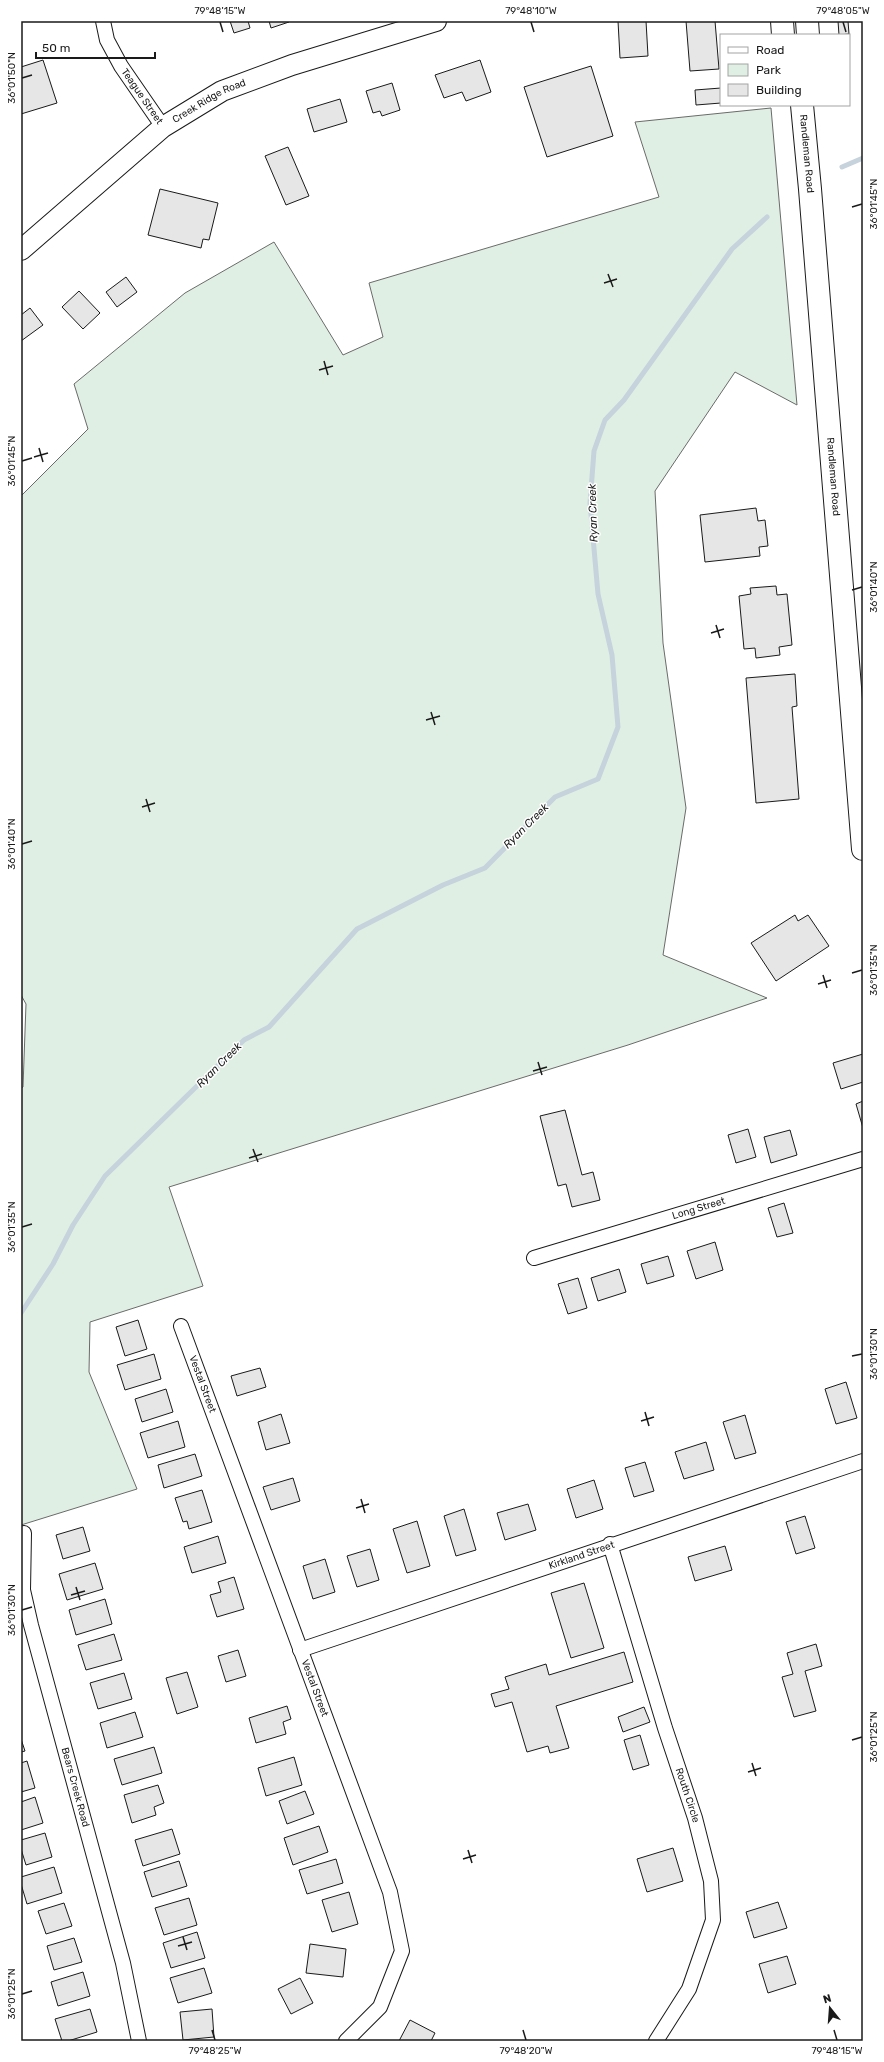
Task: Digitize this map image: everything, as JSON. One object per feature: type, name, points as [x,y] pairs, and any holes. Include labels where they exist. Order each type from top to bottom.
[{"type":"main road","name":"Creek Ridge Road","points":[[21,250],[163,128],[222,91],[292,65],[436,21]]},
{"type":"main road","points":[[782,21],[784,34]]},
{"type":"main road","points":[[807,21],[808,34]]},
{"type":"main road","name":"Randleman Road","points":[[802,106],[863,849]]},
{"type":"street","name":"Teague Street","points":[[103,21],[107,40],[121,66],[163,128]]},
{"type":"street","name":"Long Street","points":[[534,1258],[863,1159]]},
{"type":"street","name":"Vestal Street","points":[[182,1326],[390,1892],[402,1951],[380,2007],[346,2041]]},
{"type":"street","name":"Kirkland Street","points":[[300,1650],[610,1544],[863,1461]]},
{"type":"street","name":"Bears Creek Road","points":[[24,1533],[23,1590],[31,1625],[123,1963],[139,2041]]},
{"type":"street","name":"Routh Circle","points":[[610,1544],[665,1728],[695,1818],[711,1881],[713,1920],[689,1989],[656,2041]]},
{"type":"green space","points":[[771,108],[797,405],[735,372],[655,491],[663,643],[686,808],[663,955],[767,998],[628,1045],[169,1187],[203,1286],[90,1322],[89,1372],[137,1489],[21,1525],[21,1088],[23,1087],[26,1004],[21,995],[21,496],[88,429],[74,384],[185,293],[274,242],[343,355],[383,337],[369,283],[659,197],[635,122]]},
{"type":"building","points":[[230,21],[248,21],[250,28],[234,33]]},
{"type":"building","points":[[269,21],[288,21],[289,22],[271,28]]},
{"type":"building","points":[[618,21],[646,21],[648,56],[620,58]]},
{"type":"building","points":[[686,21],[715,21],[719,69],[690,71]]},
{"type":"building","points":[[838,21],[848,21],[849,34],[839,34]]},
{"type":"building","points":[[43,60],[57,103],[21,114],[21,67]]},
{"type":"building","points":[[480,60],[491,92],[466,101],[462,92],[444,98],[435,75]]},
{"type":"building","points":[[591,66],[613,136],[547,157],[524,87]]},
{"type":"building","points":[[392,83],[400,110],[382,116],[380,111],[373,113],[366,91]]},
{"type":"building","points":[[720,88],[720,103],[696,105],[695,90]]},
{"type":"building","points":[[340,99],[347,122],[314,132],[307,109]]},
{"type":"building","points":[[288,147],[309,196],[286,205],[265,156]]},
{"type":"building","points":[[160,189],[218,203],[209,240],[203,239],[201,248],[148,235]]},
{"type":"building","points":[[126,277],[137,292],[117,307],[106,292]]},
{"type":"building","points":[[79,291],[100,313],[83,329],[62,307]]},
{"type":"building","points":[[30,308],[43,325],[21,341],[21,315]]},
{"type":"building","points":[[756,508],[758,521],[765,520],[768,546],[759,547],[760,556],[705,562],[700,515]]},
{"type":"building","points":[[776,586],[777,595],[787,594],[792,645],[779,647],[780,655],[756,658],[755,648],[744,649],[739,596],[751,594],[750,588]]},
{"type":"building","points":[[795,674],[797,706],[792,707],[799,799],[756,803],[746,678]]},
{"type":"building","points":[[795,915],[798,921],[808,915],[829,946],[776,981],[751,943]]},
{"type":"building","points":[[863,1054],[863,1082],[841,1089],[833,1063]]},
{"type":"building","points":[[863,1101],[863,1128],[856,1104]]},
{"type":"building","points":[[565,1110],[582,1175],[593,1172],[600,1200],[572,1207],[566,1184],[558,1186],[540,1116]]},
{"type":"building","points":[[748,1129],[756,1157],[736,1163],[728,1135]]},
{"type":"building","points":[[790,1130],[797,1155],[771,1163],[764,1137]]},
{"type":"building","points":[[784,1203],[793,1233],[777,1237],[768,1208]]},
{"type":"building","points":[[715,1242],[723,1270],[696,1279],[687,1251]]},
{"type":"building","points":[[668,1256],[674,1276],[647,1284],[641,1264]]},
{"type":"building","points":[[619,1269],[626,1292],[598,1301],[591,1278]]},
{"type":"building","points":[[578,1278],[587,1308],[568,1314],[558,1284]]},
{"type":"building","points":[[138,1320],[147,1349],[125,1356],[116,1327]]},
{"type":"building","points":[[154,1354],[161,1379],[125,1390],[117,1365]]},
{"type":"building","points":[[260,1368],[266,1387],[237,1396],[231,1376]]},
{"type":"building","points":[[846,1382],[857,1418],[836,1424],[825,1389]]},
{"type":"building","points":[[166,1389],[173,1412],[142,1422],[135,1399]]},
{"type":"building","points":[[281,1414],[290,1443],[266,1450],[258,1422]]},
{"type":"building","points":[[745,1415],[756,1453],[735,1459],[723,1422]]},
{"type":"building","points":[[178,1421],[185,1447],[148,1458],[140,1433]]},
{"type":"building","points":[[706,1442],[714,1470],[684,1479],[675,1452]]},
{"type":"building","points":[[195,1454],[202,1476],[164,1488],[158,1465]]},
{"type":"building","points":[[645,1462],[654,1491],[634,1497],[625,1468]]},
{"type":"building","points":[[293,1478],[300,1501],[271,1510],[263,1487]]},
{"type":"building","points":[[594,1480],[603,1509],[576,1518],[567,1489]]},
{"type":"building","points":[[202,1490],[212,1522],[189,1529],[187,1521],[183,1522],[175,1498]]},
{"type":"building","points":[[528,1504],[536,1530],[505,1540],[497,1513]]},
{"type":"building","points":[[464,1509],[476,1550],[456,1556],[444,1516]]},
{"type":"building","points":[[805,1516],[815,1548],[796,1554],[786,1522]]},
{"type":"building","points":[[417,1521],[430,1566],[407,1573],[393,1529]]},
{"type":"building","points":[[83,1527],[90,1551],[63,1559],[56,1535]]},
{"type":"building","points":[[218,1536],[226,1563],[192,1573],[184,1547]]},
{"type":"building","points":[[725,1546],[732,1570],[695,1581],[688,1557]]},
{"type":"building","points":[[370,1549],[379,1580],[357,1587],[347,1556]]},
{"type":"building","points":[[325,1559],[335,1592],[313,1599],[303,1566]]},
{"type":"building","points":[[95,1563],[103,1589],[67,1600],[59,1574]]},
{"type":"building","points":[[234,1577],[244,1609],[217,1617],[210,1595],[221,1592],[218,1582]]},
{"type":"building","points":[[584,1583],[604,1648],[571,1658],[551,1593]]},
{"type":"building","points":[[105,1599],[112,1624],[76,1635],[69,1610]]},
{"type":"building","points":[[114,1634],[122,1660],[86,1670],[78,1645]]},
{"type":"building","points":[[816,1644],[822,1666],[805,1671],[816,1711],[794,1717],[782,1677],[793,1674],[787,1653]]},
{"type":"building","points":[[238,1650],[246,1676],[226,1682],[218,1656]]},
{"type":"building","points":[[624,1652],[633,1682],[556,1706],[569,1748],[550,1753],[548,1746],[527,1752],[512,1702],[495,1707],[491,1694],[509,1689],[505,1677],[546,1664],[549,1675]]},
{"type":"building","points":[[187,1672],[198,1707],[177,1714],[166,1678]]},
{"type":"building","points":[[124,1673],[132,1699],[98,1709],[90,1683]]},
{"type":"building","points":[[287,1706],[291,1719],[283,1722],[286,1734],[256,1743],[249,1718]]},
{"type":"building","points":[[644,1707],[650,1722],[623,1732],[618,1717]]},
{"type":"building","points":[[135,1712],[143,1737],[107,1748],[100,1723]]},
{"type":"building","points":[[640,1735],[649,1765],[633,1770],[624,1740]]},
{"type":"building","points":[[21,1739],[25,1751],[21,1752]]},
{"type":"building","points":[[154,1747],[162,1773],[122,1785],[114,1759]]},
{"type":"building","points":[[294,1757],[302,1785],[266,1796],[258,1768]]},
{"type":"building","points":[[27,1761],[35,1788],[21,1792],[21,1763]]},
{"type":"building","points":[[158,1785],[164,1803],[154,1807],[156,1815],[132,1823],[124,1795]]},
{"type":"building","points":[[305,1791],[314,1814],[287,1824],[279,1801]]},
{"type":"building","points":[[35,1797],[43,1823],[21,1830],[21,1802]]},
{"type":"building","points":[[319,1826],[328,1852],[293,1865],[284,1838]]},
{"type":"building","points":[[172,1829],[180,1854],[143,1866],[135,1840]]},
{"type":"building","points":[[45,1833],[52,1857],[26,1865],[21,1849],[21,1840]]},
{"type":"building","points":[[673,1848],[683,1881],[647,1892],[637,1859]]},
{"type":"building","points":[[336,1859],[343,1883],[307,1894],[299,1870]]},
{"type":"building","points":[[179,1861],[187,1886],[152,1897],[144,1872]]},
{"type":"building","points":[[54,1867],[62,1893],[27,1904],[21,1884],[21,1877]]},
{"type":"building","points":[[349,1892],[358,1924],[332,1932],[322,1900]]},
{"type":"building","points":[[189,1898],[197,1925],[164,1935],[155,1908]]},
{"type":"building","points":[[778,1902],[787,1928],[754,1938],[746,1912]]},
{"type":"building","points":[[64,1903],[72,1926],[46,1934],[38,1911]]},
{"type":"building","points":[[197,1932],[205,1958],[171,1968],[163,1943]]},
{"type":"building","points":[[74,1938],[82,1962],[54,1970],[47,1946]]},
{"type":"building","points":[[310,1944],[346,1949],[343,1977],[306,1973]]},
{"type":"building","points":[[787,1956],[796,1984],[768,1993],[759,1964]]},
{"type":"building","points":[[204,1968],[212,1993],[178,2003],[170,1978]]},
{"type":"building","points":[[83,1972],[90,1996],[58,2006],[51,1982]]},
{"type":"building","points":[[300,1978],[313,2003],[291,2014],[278,1989]]},
{"type":"building","points":[[90,2009],[97,2032],[68,2041],[62,2041],[55,2019]]},
{"type":"building","points":[[212,2009],[214,2037],[183,2040],[180,2012]]},
{"type":"building","points":[[410,2020],[435,2033],[431,2041],[399,2041]]},
{"type":"waterway","name":"Ryan Creek","points":[[842,167],[863,158]]},
{"type":"waterway","name":"Ryan Creek","points":[[21,1313],[53,1264],[73,1225],[105,1176],[244,1040],[269,1027],[357,929],[443,885],[485,868],[555,797],[598,779],[618,727],[612,655],[598,594],[590,503],[594,451],[605,420],[624,400],[732,249],[767,217]]}]
